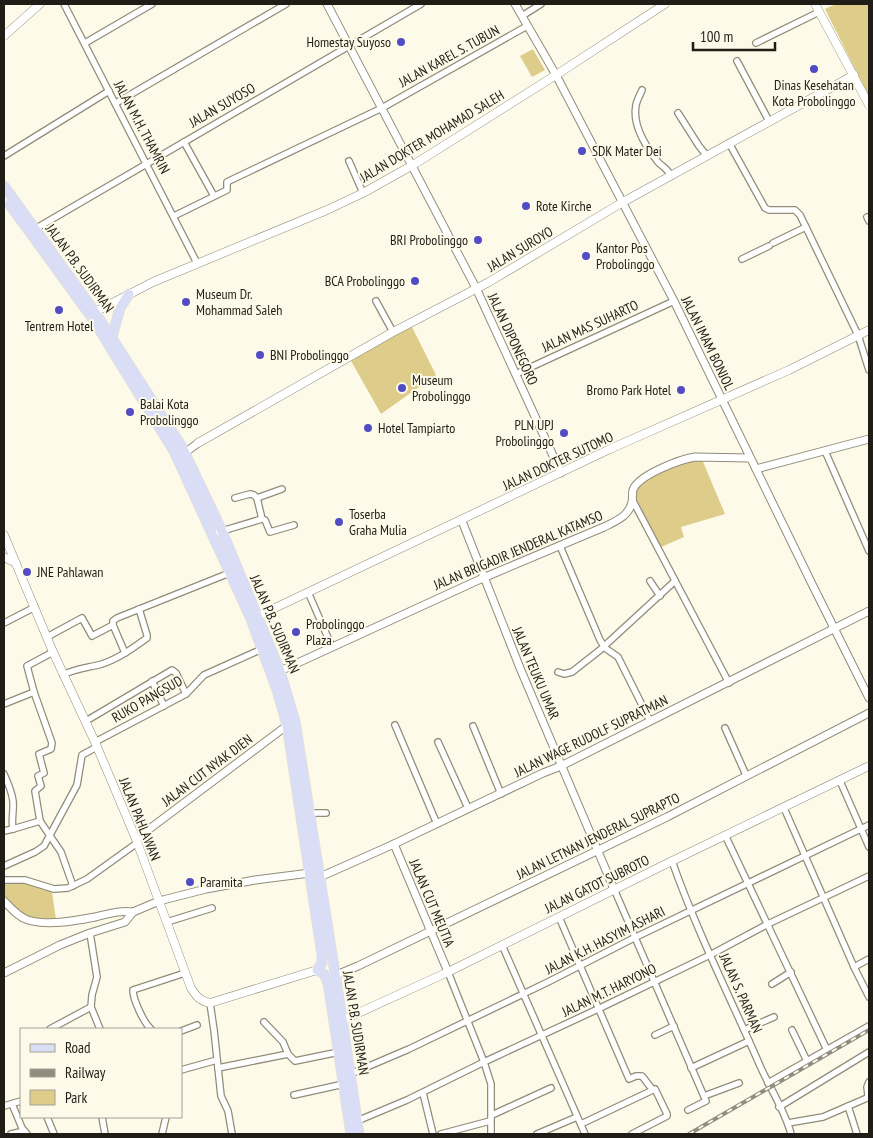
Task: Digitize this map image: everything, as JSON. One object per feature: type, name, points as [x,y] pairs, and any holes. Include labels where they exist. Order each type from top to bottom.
[{"type":"main road","points":[[4,36],[40,4]]},
{"type":"main road","name":"JALAN DOKTER MOHAMAD SALEH","points":[[93,314],[153,282],[327,210],[363,193],[413,165],[665,4]]},
{"type":"main road","points":[[818,6],[869,105]]},
{"type":"main road","name":"JALAN SUROYO","points":[[198,443],[262,405],[476,288],[623,202],[854,75]]},
{"type":"main road","name":"JALAN P.B. SUDIRMAN","points":[[4,186],[93,314],[180,452],[222,531],[262,649],[291,723],[322,955],[322,963],[317,970],[326,977],[339,1021],[339,1052],[359,1134]]},
{"type":"main road","name":"JALAN P.B. SUDIRMAN","points":[[4,196],[112,337],[149,404]]},
{"type":"main road","points":[[112,337],[120,308],[129,294]]},
{"type":"main road","name":"JALAN DOKTER SUTOMO","points":[[258,616],[334,582],[561,473],[789,370],[869,330]]},
{"type":"main road","name":"JALAN P.B. SUDIRMAN","points":[[180,452],[212,534],[258,616],[280,671],[309,813],[320,878],[334,976],[352,1134]]},
{"type":"main road","name":"JALAN PAHLAWAN","points":[[4,535],[63,675],[86,721],[136,841],[191,988],[197,997],[204,1002],[210,1003]]},
{"type":"main road","points":[[4,557],[16,563]]},
{"type":"main road","name":"JALAN GATOT SUBROTO","points":[[339,1021],[448,972],[614,889],[869,766]]},
{"type":"main road","points":[[210,1003],[317,970]]},
{"type":"street","name":"JALAN M.H. THAMRIN","points":[[64,4],[197,263]]},
{"type":"street","points":[[85,43],[152,4]]},
{"type":"street","points":[[116,103],[286,4]]},
{"type":"street","name":"JALAN DIPONEGORO","points":[[327,4],[476,288],[561,473]]},
{"type":"street","name":"JALAN SUYOSO","points":[[35,229],[421,4]]},
{"type":"street","name":"JALAN IMAM BONJOL","points":[[515,4],[556,75],[674,301],[869,698]]},
{"type":"street","points":[[522,16],[541,4]]},
{"type":"street","points":[[756,43],[818,6]]},
{"type":"street","name":"JALAN KAREL S. TUBUN","points":[[214,196],[228,190],[227,184],[229,181],[382,108],[527,26]]},
{"type":"street","points":[[737,61],[769,121]]},
{"type":"street","points":[[642,90],[635,107],[639,130],[650,152],[668,170],[671,176]]},
{"type":"street","points":[[4,156],[109,91]]},
{"type":"street","points":[[678,113],[707,156]]},
{"type":"street","points":[[174,216],[214,196],[184,142]]},
{"type":"street","points":[[729,143],[763,206],[769,210],[795,210],[800,214],[858,336],[869,370]]},
{"type":"street","points":[[350,161],[363,193]]},
{"type":"street","points":[[742,259],[806,227]]},
{"type":"street","points":[[376,301],[393,332]]},
{"type":"street","name":"JALAN MAS SUHARTO","points":[[516,374],[674,301]]},
{"type":"street","points":[[756,469],[869,440]]},
{"type":"street","name":"JALAN SUROYO","points":[[180,452],[198,443]]},
{"type":"street","points":[[825,451],[869,551]]},
{"type":"street","name":"JALAN BRIGADIR JENDERAL KATAMSO","points":[[280,671],[483,578],[621,519],[633,503],[633,488],[658,470],[688,458],[750,458]]},
{"type":"street","points":[[257,498],[282,489]]},
{"type":"street","points":[[235,498],[250,494],[254,495],[257,498],[262,519],[265,520],[270,532],[294,525]]},
{"type":"street","points":[[633,503],[729,683]]},
{"type":"street","points":[[212,534],[262,519]]},
{"type":"street","name":"JALAN TEUKU UMAR","points":[[462,521],[483,578],[614,889]]},
{"type":"street","points":[[560,546],[589,617],[606,648],[618,657],[650,722]]},
{"type":"street","points":[[125,653],[113,625],[114,620],[234,571]]},
{"type":"street","points":[[650,581],[660,596]]},
{"type":"street","points":[[558,672],[564,674],[572,672],[606,648],[676,583]]},
{"type":"street","points":[[308,592],[332,647]]},
{"type":"street","points":[[4,623],[35,607]]},
{"type":"street","points":[[63,675],[80,668],[104,664],[125,653],[148,637],[140,609]]},
{"type":"street","name":"JALAN WAGE RUDOLF SUPRATMAN","points":[[320,878],[561,766],[869,611]]},
{"type":"street","points":[[47,638],[82,618],[91,635],[113,625]]},
{"type":"street","name":"RUKO PANGSUD","points":[[49,834],[77,784],[82,755],[96,745],[186,694],[204,675],[262,649]]},
{"type":"street","points":[[53,652],[28,665],[34,692],[52,743],[50,749],[39,754],[44,774],[38,776],[41,786],[35,791],[40,821],[62,855],[73,886]]},
{"type":"street","points":[[86,721],[169,672],[174,671],[186,694]]},
{"type":"street","points":[[152,682],[164,706]]},
{"type":"street","points":[[4,704],[34,692]]},
{"type":"street","name":"JALAN LETNAN JENDERAL SUPRAPTO","points":[[334,976],[667,817],[869,713]]},
{"type":"street","name":"JALAN CUT NYAK DIEN","points":[[136,841],[291,723]]},
{"type":"street","points":[[395,725],[437,824]]},
{"type":"street","points":[[473,726],[501,794]]},
{"type":"street","points":[[725,728],[746,775]]},
{"type":"street","points":[[438,742],[468,808]]},
{"type":"street","points":[[4,774],[13,801],[11,817],[13,829]]},
{"type":"street","points":[[840,781],[869,847]]},
{"type":"street","points":[[784,808],[869,997]]},
{"type":"street","points":[[309,813],[326,813]]},
{"type":"street","points":[[4,830],[40,821]]},
{"type":"street","name":"JALAN K.H. HASYIM ASHARI","points":[[294,1095],[346,1078],[869,825]]},
{"type":"street","points":[[4,866],[40,849],[44,846],[49,834]]},
{"type":"street","points":[[725,835],[827,1050]]},
{"type":"street","points":[[4,880],[25,880],[54,889],[65,889],[87,879],[136,841]]},
{"type":"street","name":"JALAN CUT MEUTIA","points":[[394,844],[448,972]]},
{"type":"street","name":"JALAN S. PARMAN","points":[[672,861],[710,955],[788,1123],[791,1134]]},
{"type":"street","points":[[4,973],[60,945],[124,922],[133,912],[159,901],[206,889],[310,873]]},
{"type":"street","name":"JALAN M.T. HARYONO","points":[[357,1121],[542,1036],[869,876]]},
{"type":"street","points":[[614,889],[706,1101],[688,1110]]},
{"type":"street","points":[[4,901],[17,914],[27,919],[41,922],[81,920],[122,911],[133,912]]},
{"type":"street","points":[[167,922],[212,908]]},
{"type":"street","points":[[559,917],[629,1079],[642,1076],[652,1089],[655,1089],[667,1114],[667,1116],[632,1134]]},
{"type":"street","points":[[90,933],[97,968],[91,1007],[100,1028]]},
{"type":"street","points":[[502,945],[583,1130]]},
{"type":"street","points":[[854,967],[869,959]]},
{"type":"street","points":[[448,972],[491,1084],[491,1134]]},
{"type":"street","points":[[772,984],[791,972]]},
{"type":"street","points":[[151,1028],[143,1019],[133,995],[133,990],[185,973]]},
{"type":"street","points":[[210,1003],[221,1096],[228,1111],[232,1134]]},
{"type":"street","points":[[52,1028],[91,1007]]},
{"type":"street","points":[[744,1030],[774,1017]]},
{"type":"street","points":[[264,1022],[283,1042],[288,1054],[295,1060],[339,1052]]},
{"type":"street","points":[[182,1031],[197,1025]]},
{"type":"street","points":[[655,1035],[674,1026]]},
{"type":"street","points":[[767,1081],[869,1026]]},
{"type":"street","points":[[792,1030],[807,1061]]},
{"type":"street","points":[[691,1068],[749,1041]]},
{"type":"street","points":[[779,1107],[869,1052]]},
{"type":"street","points":[[218,1068],[288,1054]]},
{"type":"street","points":[[182,1070],[217,1060]]},
{"type":"street","points":[[788,1123],[815,1119],[867,1098],[869,1094],[866,1089],[869,1082]]},
{"type":"street","points":[[704,1096],[739,1083]]},
{"type":"street","points":[[441,1134],[491,1118],[551,1088]]},
{"type":"street","points":[[576,1134],[652,1089]]},
{"type":"street","points":[[423,1092],[433,1134]]},
{"type":"street","points":[[4,1106],[20,1101]]},
{"type":"street","points":[[11,1134],[26,1132],[12,1104]]},
{"type":"street","points":[[848,1106],[857,1134]]},
{"type":"street","points":[[537,1134],[577,1117]]},
{"type":"street","points":[[47,1118],[54,1134]]},
{"type":"street","points":[[102,1118],[105,1134]]},
{"type":"street","points":[[162,1134],[166,1118]]},
{"type":"green space","points":[[836,4],[869,4],[869,97],[825,9]]},
{"type":"green space","points":[[533,49],[545,70],[532,77],[520,56]]},
{"type":"green space","points":[[411,325],[436,375],[381,414],[350,359]]},
{"type":"green space","points":[[701,457],[725,514],[681,527],[684,537],[659,548],[633,491],[648,477],[664,468]]},
{"type":"green space","points":[[18,882],[52,892],[56,920],[27,916],[4,898],[4,883]]},
{"type":"railway","points":[[689,1134],[869,1030]]},
{"type":"place","name":"Homestay Suyoso","points":[[401,42]]},
{"type":"place","name":"Dinas Kesehatan Kota Probolinggo","points":[[814,69]]},
{"type":"place","name":"SDK Mater Dei","points":[[582,151]]},
{"type":"place","name":"Rote Kirche","points":[[526,206]]},
{"type":"place","name":"BRI Probolinggo","points":[[478,240]]},
{"type":"place","name":"Kantor Pos Probolinggo","points":[[586,256]]},
{"type":"place","name":"BCA Probolinggo","points":[[415,281]]},
{"type":"place","name":"Museum Dr. Mohammad Saleh","points":[[186,302]]},
{"type":"place","name":"Tentrem Hotel","points":[[59,310]]},
{"type":"place","name":"BNI Probolinggo","points":[[260,355]]},
{"type":"place","name":"Museum Probolinggo","points":[[402,388]]},
{"type":"place","name":"Bromo Park Hotel","points":[[681,390]]},
{"type":"place","name":"Balai Kota Probolinggo","points":[[130,412]]},
{"type":"place","name":"Hotel Tampiarto","points":[[368,428]]},
{"type":"place","name":"PLN UPJ Probolinggo","points":[[564,433]]},
{"type":"place","name":"Toserba Graha Mulia","points":[[339,522]]},
{"type":"place","name":"JNE Pahlawan","points":[[27,572]]},
{"type":"place","name":"Probolinggo Plaza","points":[[296,632]]},
{"type":"place","name":"Paramita","points":[[190,882]]}]
